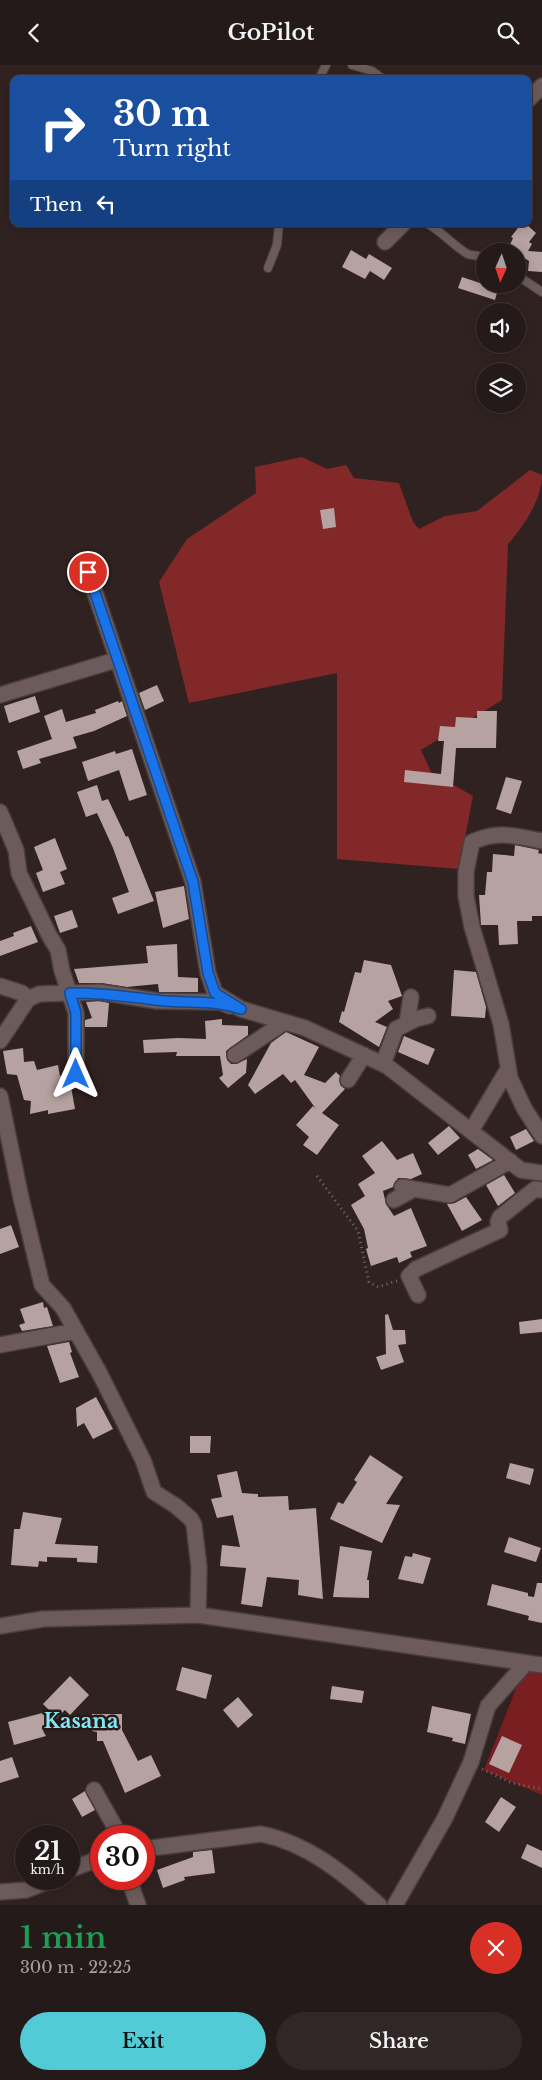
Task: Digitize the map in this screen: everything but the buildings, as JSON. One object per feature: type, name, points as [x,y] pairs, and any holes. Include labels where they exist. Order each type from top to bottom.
[{"type":"street","points":[[532,96],[542,86]]},
{"type":"street","points":[[385,242],[400,227]]},
{"type":"street","points":[[88,572],[193,882],[208,973],[215,993],[241,1009]]},
{"type":"street","points":[[0,695],[116,659]]},
{"type":"street","points":[[0,812],[16,850],[19,873],[58,950],[62,971],[76,1013],[76,1074]]},
{"type":"street","points":[[542,841],[505,834],[488,835],[472,841],[466,871],[466,895],[472,927],[501,1024],[510,1078],[524,1108],[542,1137]]},
{"type":"street","points":[[0,986],[22,993],[28,999]]},
{"type":"street","points":[[0,1041],[28,999],[39,993],[100,992],[157,1001],[220,1002],[305,1028],[384,1064],[523,1170],[542,1173]]},
{"type":"street","points":[[407,1023],[411,997]]},
{"type":"street","points":[[384,1064],[396,1029],[428,1016]]},
{"type":"street","points":[[235,1055],[285,1022]]},
{"type":"street","points":[[348,1080],[364,1055]]},
{"type":"street","points":[[471,1131],[508,1069]]},
{"type":"street","points":[[0,1096],[42,1285],[63,1308],[76,1331],[143,1460],[154,1492],[176,1506],[191,1519],[194,1525],[199,1567],[198,1615]]},
{"type":"street","points":[[404,1192],[450,1195],[510,1161]]},
{"type":"street","points":[[418,1295],[409,1276],[416,1269],[500,1230],[498,1222],[500,1217],[537,1191],[520,1173],[523,1170]]},
{"type":"street","points":[[0,1345],[76,1331]]},
{"type":"street","points":[[0,1626],[43,1619],[198,1615],[542,1665]]},
{"type":"street","points":[[395,1905],[446,1818],[471,1762],[488,1705],[526,1663]]},
{"type":"street","points":[[94,1790],[114,1825]]},
{"type":"street","points":[[155,1848],[261,1834],[278,1837],[295,1843],[333,1867],[379,1905]]},
{"type":"street","points":[[0,1892],[26,1890]]},
{"type":"street","points":[[133,1890],[138,1905]]},
{"type":"lane","points":[[352,65],[372,71],[378,75]]},
{"type":"lane","points":[[268,268],[277,245],[279,227]]},
{"type":"lane","points":[[433,227],[444,233],[469,255],[476,255]]},
{"type":"lane","points":[[526,282],[542,293]]},
{"type":"path","points":[[317,1177],[358,1231],[369,1282],[378,1287],[409,1276]]},
{"type":"path","points":[[471,1762],[512,1783],[542,1789]]},
{"type":"shaded area","points":[[302,457],[327,469],[346,465],[354,478],[399,483],[413,522],[419,529],[445,516],[477,511],[530,470],[542,475],[539,493],[531,512],[508,544],[502,700],[421,750],[431,772],[473,796],[459,869],[337,859],[337,673],[189,703],[159,582],[187,539],[256,493],[255,467]]},
{"type":"shaded area","points":[[526,1663],[542,1666],[542,1795],[484,1770]]},
{"type":"district","name":"Kasana","points":[[81,1721]]},
{"type":"route","points":[[76,1074],[76,1013],[70,993],[100,992],[157,1001],[220,1002],[241,1009],[215,993],[208,973],[193,882],[130,693],[112,648],[88,572]]}]
